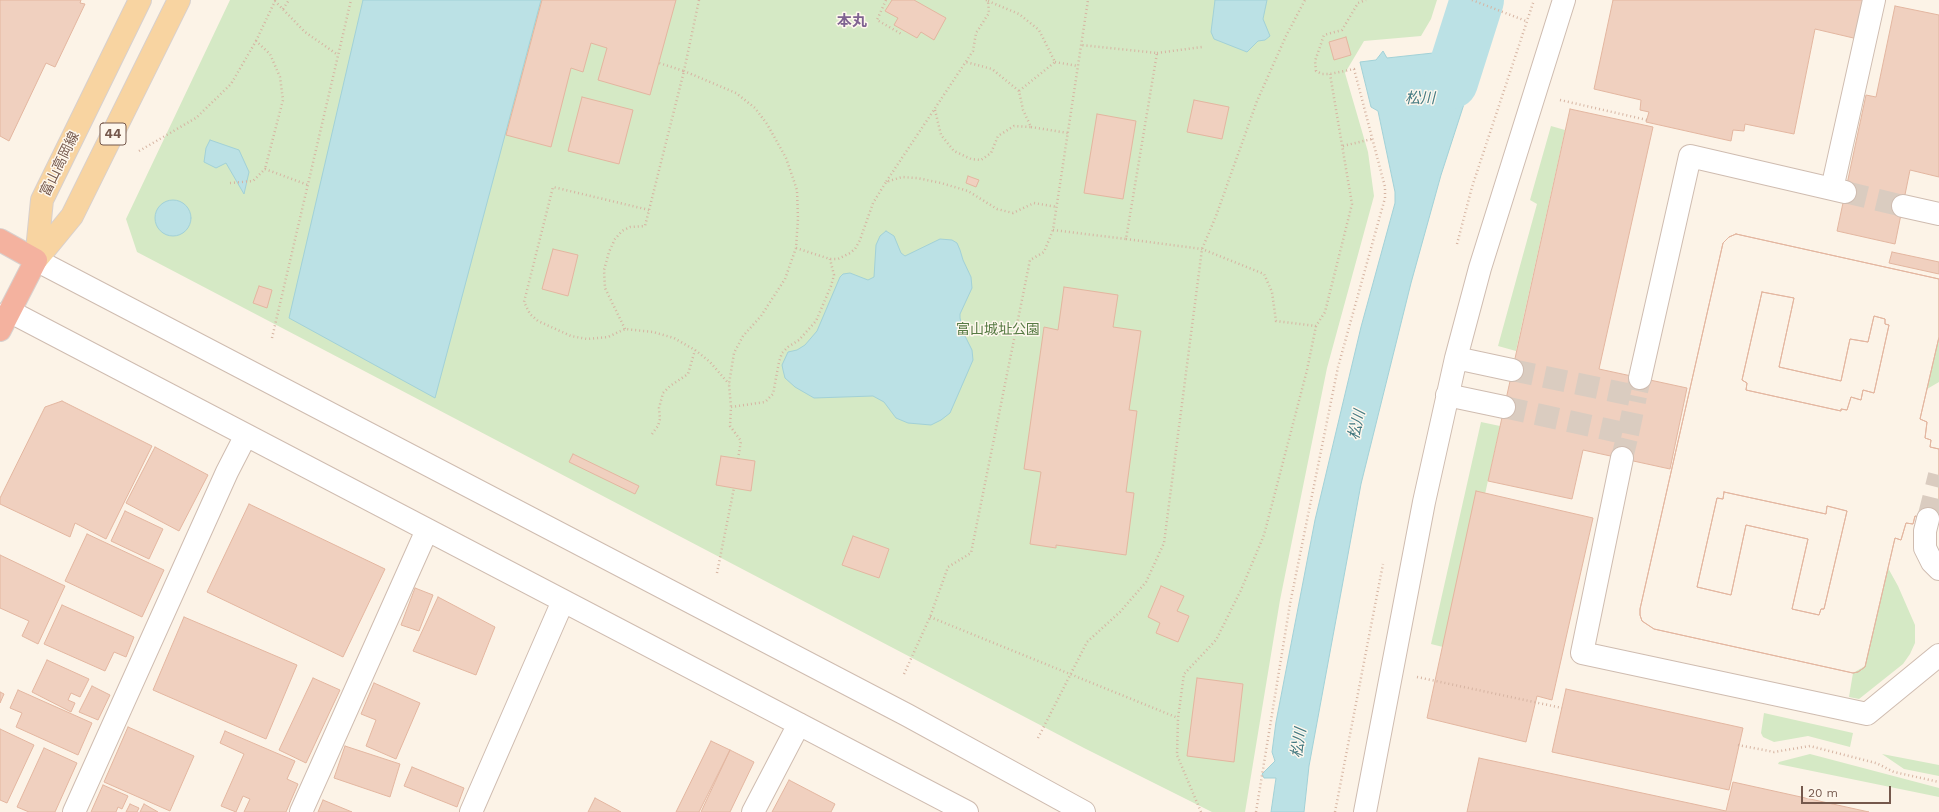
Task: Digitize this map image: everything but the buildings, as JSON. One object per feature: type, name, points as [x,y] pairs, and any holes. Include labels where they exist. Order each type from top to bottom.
[{"type":"highway","points":[[0,240],[36,260],[3,316]]},
{"type":"main road","name":"富山高岡線","points":[[36,260],[42,200],[140,0]]},
{"type":"main road","name":"44","points":[[36,260],[72,216],[179,0]]},
{"type":"street","points":[[1365,812],[1397,641],[1447,395],[1456,358],[1480,268],[1564,0]]},
{"type":"street","points":[[1640,378],[1690,156],[1839,191],[1874,0]]},
{"type":"street","points":[[1903,206],[1939,214]]},
{"type":"street","points":[[36,260],[893,708],[1084,812]]},
{"type":"street","points":[[3,316],[246,435],[964,811]]},
{"type":"street","points":[[1456,358],[1512,370]]},
{"type":"street","points":[[1447,395],[1504,407]]},
{"type":"street","points":[[74,812],[246,435]]},
{"type":"street","points":[[1622,458],[1582,653],[1867,714],[1939,655]]},
{"type":"street","points":[[1928,519],[1925,531],[1925,548],[1932,562],[1939,568]]},
{"type":"street","points":[[301,812],[427,530]]},
{"type":"street","points":[[471,812],[563,601]]},
{"type":"street","points":[[753,812],[799,724]]},
{"type":"path","points":[[283,10],[289,0]]},
{"type":"path","points":[[272,338],[351,0]]},
{"type":"path","points":[[625,329],[605,288],[604,270],[609,252],[615,239],[622,231],[630,227],[645,226],[684,71],[699,0]]},
{"type":"path","points":[[886,0],[877,20],[903,35]]},
{"type":"path","points":[[904,674],[930,617],[948,567],[971,553],[1030,260],[1044,252],[1053,230],[1088,0]]},
{"type":"path","points":[[1038,738],[1087,642],[1120,612],[1146,582],[1164,543],[1202,249],[1216,216],[1257,101],[1288,30],[1305,0]]},
{"type":"path","points":[[1256,812],[1290,604],[1338,367],[1385,198],[1385,187],[1354,68],[1330,74],[1322,74],[1316,71],[1315,61],[1324,35],[1342,30],[1358,3],[1366,0]]},
{"type":"path","points":[[1472,0],[1526,21]]},
{"type":"path","points":[[139,151],[196,118],[231,84],[256,41],[275,1],[305,32],[338,55]]},
{"type":"path","points":[[796,248],[830,259],[844,256],[855,249],[873,203],[973,51],[976,33],[989,13],[987,1]]},
{"type":"path","points":[[987,1],[1019,14],[1039,30],[1054,62]]},
{"type":"path","points":[[230,183],[253,181],[265,169],[283,100],[280,77],[270,54],[256,41]]},
{"type":"path","points":[[1081,45],[1157,54],[1202,47]]},
{"type":"path","points":[[1126,239],[1157,54]]},
{"type":"path","points":[[966,62],[992,70],[1019,91],[1023,110],[1031,127]]},
{"type":"path","points":[[1019,91],[1054,62],[1078,66]]},
{"type":"path","points":[[659,63],[684,71],[736,93],[755,108],[767,124],[786,158],[796,190],[798,219],[796,248],[785,279],[761,316],[743,336],[734,353],[729,384],[731,407],[730,426],[741,441],[738,459]]},
{"type":"path","points":[[1201,812],[1177,755],[1178,718],[1184,674],[1216,640],[1241,590],[1264,535],[1307,370],[1316,326],[1325,312],[1352,204],[1330,74]]},
{"type":"path","points":[[1554,98],[1647,120]]},
{"type":"path","points":[[935,109],[941,135],[954,151],[971,159],[981,160],[991,153],[998,136],[1014,126],[1068,133]]},
{"type":"path","points":[[1343,146],[1372,138]]},
{"type":"path","points":[[265,169],[308,185]]},
{"type":"path","points":[[886,182],[902,177],[917,178],[941,183],[968,191],[997,209],[1013,213],[1034,203],[1057,207]]},
{"type":"path","points":[[649,210],[553,187],[524,302],[530,314],[538,321],[571,336],[587,339],[608,337],[625,329],[653,332],[674,338],[695,350],[710,362],[729,384]]},
{"type":"path","points":[[1053,230],[1202,249],[1264,274],[1272,292],[1276,321],[1316,326]]},
{"type":"path","points":[[731,407],[765,402],[773,394],[782,353],[788,346],[799,340],[816,321],[831,286],[834,275],[830,259]]},
{"type":"path","points":[[652,434],[658,426],[660,419],[659,408],[663,393],[670,386],[688,374],[695,350]]},
{"type":"path","points":[[717,573],[734,488]]},
{"type":"path","points":[[930,617],[1178,718]]},
{"type":"path","points":[[1416,677],[1562,708]]},
{"type":"path","points":[[1738,745],[1774,752],[1810,746],[1876,763],[1894,772],[1939,782]]},
{"type":"green space","name":"富山城址公園","points":[[230,0],[1437,0],[1431,19],[1421,36],[1364,41],[1345,73],[1368,152],[1374,196],[1327,368],[1280,600],[1245,812],[1212,812],[1084,748],[137,252],[126,219]]},
{"type":"green space","points":[[1551,126],[1565,130],[1516,351],[1498,346],[1537,204],[1530,200]]},
{"type":"green space","points":[[1939,337],[1939,382],[1927,389]]},
{"type":"green space","points":[[1481,422],[1500,426],[1451,649],[1431,644]]},
{"type":"green space","points":[[1888,568],[1898,586],[1915,625],[1915,643],[1903,664],[1859,699],[1849,697],[1853,673],[1865,666]]},
{"type":"green space","points":[[1764,713],[1853,733],[1850,747],[1808,736],[1774,742],[1763,737],[1761,733]]},
{"type":"green space","points":[[1810,754],[1939,788],[1939,797],[1778,764],[1779,762]]},
{"type":"green space","points":[[1882,754],[1939,765],[1939,776],[1904,769]]},
{"type":"water","points":[[363,0],[541,0],[435,398],[289,318]]},
{"type":"water","points":[[1215,0],[1267,0],[1263,19],[1270,36],[1265,40],[1258,41],[1247,52],[1214,39],[1211,32]]},
{"type":"water","name":"松川","points":[[1456,5],[1494,17],[1441,175],[1411,283],[1361,484],[1309,766],[1304,812],[1271,812],[1276,778],[1264,778],[1262,774],[1275,761],[1272,752],[1276,722],[1315,520],[1361,327],[1395,203],[1395,192],[1378,111],[1371,107],[1360,62],[1376,60],[1383,51],[1387,58],[1433,53],[1443,45],[1451,28]]},
{"type":"water","points":[[210,140],[239,150],[249,172],[244,194],[226,163],[216,168],[204,162],[206,148]]},
{"type":"water","points":[[173,200],[186,205],[191,218],[186,231],[173,236],[160,231],[155,218],[160,205]]},
{"type":"water","points":[[886,231],[894,236],[901,253],[905,256],[940,239],[952,240],[957,243],[971,277],[972,288],[960,314],[960,318],[963,332],[972,350],[973,360],[950,413],[931,425],[908,423],[896,418],[884,402],[873,396],[814,398],[795,387],[785,378],[783,370],[782,365],[788,352],[797,350],[805,345],[817,331],[840,277],[843,274],[850,273],[868,280],[874,277],[876,245],[880,236]]},
{"type":"waterway","name":"松川","points":[[1451,82],[1477,0]]},
{"type":"tunnel","points":[[1845,192],[1903,206]]},
{"type":"tunnel","points":[[1512,370],[1636,396],[1640,378]]},
{"type":"tunnel","points":[[1628,434],[1636,396]]},
{"type":"tunnel","points":[[1504,407],[1628,434],[1622,458]]},
{"type":"tunnel","points":[[1928,519],[1939,475]]},
{"type":"district","name":"本丸","points":[[852,22]]}]
